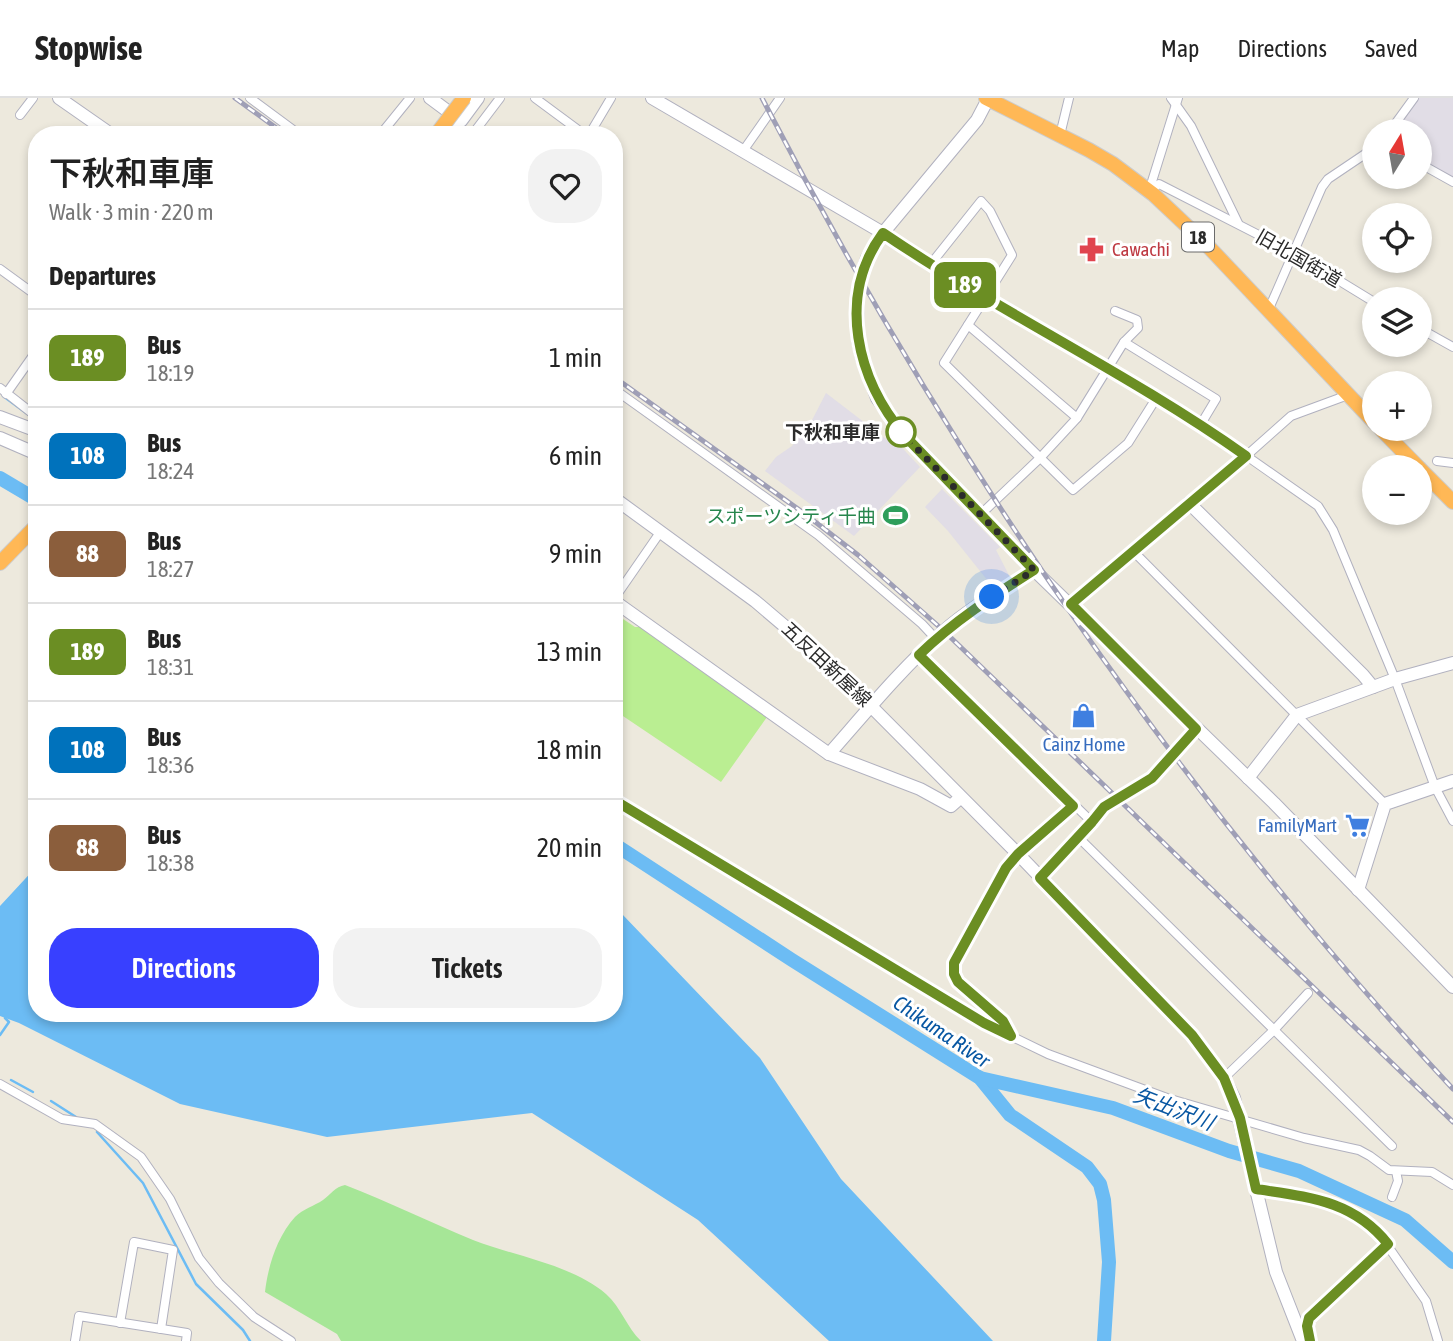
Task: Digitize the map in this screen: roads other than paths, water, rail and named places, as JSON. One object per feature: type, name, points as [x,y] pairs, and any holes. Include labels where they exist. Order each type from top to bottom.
[{"type":"highway","points":[[443,126],[464,98]]},
{"type":"highway","name":"18","points":[[987,98],[1113,164],[1149,191],[1188,226],[1362,410]]},
{"type":"highway","points":[[1393,441],[1406,455]]},
{"type":"highway","points":[[1432,481],[1453,502]]},
{"type":"highway","points":[[0,563],[28,534]]},
{"type":"street","points":[[20,115],[33,98]]},
{"type":"street","points":[[59,98],[99,126]]},
{"type":"street","points":[[388,126],[411,98]]},
{"type":"street","points":[[430,98],[462,126]]},
{"type":"street","points":[[457,126],[478,98]]},
{"type":"street","points":[[479,126],[500,98]]},
{"type":"street","points":[[535,98],[574,126]]},
{"type":"street","points":[[593,126],[611,98]]},
{"type":"street","points":[[652,98],[1157,397],[1201,424],[1318,506],[1325,515],[1395,679],[1435,787],[1453,821]]},
{"type":"street","points":[[743,151],[780,98]]},
{"type":"street","points":[[987,98],[977,120],[883,233],[867,258],[859,285],[856,314],[862,358],[877,398],[888,416],[1034,570],[1248,778],[1453,987]]},
{"type":"street","points":[[1060,135],[1069,98]]},
{"type":"street","points":[[1399,119],[1414,98]]},
{"type":"street","points":[[252,99],[288,126]]},
{"type":"street","points":[[1149,191],[1175,100]]},
{"type":"street","name":"旧北国街道","points":[[1175,100],[1191,126],[1238,223],[1362,295]]},
{"type":"street","points":[[1268,311],[1322,187],[1328,179],[1362,156]]},
{"type":"street","points":[[1432,170],[1453,182]]},
{"type":"street","points":[[1149,191],[1158,184],[1238,223]]},
{"type":"street","points":[[930,265],[981,201],[990,211],[1012,255],[944,363],[1073,490],[1128,443],[1157,397]]},
{"type":"street","points":[[0,269],[28,289]]},
{"type":"street","points":[[981,514],[1040,458],[1077,418],[1124,342],[1138,328],[1137,320],[1115,312]]},
{"type":"street","points":[[968,325],[1077,418]]},
{"type":"street","points":[[1432,335],[1453,347]]},
{"type":"street","points":[[1124,342],[1216,398],[1201,424]]},
{"type":"street","points":[[28,361],[3,391],[28,410]]},
{"type":"street","points":[[623,395],[818,535],[936,639]]},
{"type":"street","points":[[1071,604],[1291,416],[1348,395]]},
{"type":"street","points":[[0,417],[28,428]]},
{"type":"street","points":[[0,438],[28,450]]},
{"type":"street","points":[[1437,461],[1453,463]]},
{"type":"street","points":[[1189,503],[1363,674],[1373,687]]},
{"type":"street","name":"五反田新屋線","points":[[623,504],[785,624],[821,656],[1018,854],[1192,1035],[1224,1078],[1241,1122],[1276,1272],[1303,1341]]},
{"type":"street","points":[[623,586],[660,531]]},
{"type":"street","points":[[1134,552],[1385,804]]},
{"type":"street","points":[[830,754],[871,706],[936,639],[971,610],[1034,570]]},
{"type":"street","points":[[623,606],[830,754],[920,789],[951,806],[960,798]]},
{"type":"street","points":[[919,655],[1092,822]]},
{"type":"street","points":[[1248,778],[1297,715],[1395,679],[1453,663]]},
{"type":"street","points":[[1040,878],[1104,807],[1152,778],[1196,729]]},
{"type":"street","points":[[1385,804],[1453,782]]},
{"type":"street","points":[[1358,890],[1385,804]]},
{"type":"street","points":[[623,805],[984,1023],[1048,1054],[1241,1122],[1359,1150],[1382,1167],[1396,1171],[1432,1172],[1453,1185]]},
{"type":"street","points":[[1011,1036],[1003,1021],[958,982],[954,963],[997,880],[1018,854],[1073,806]]},
{"type":"street","points":[[1079,837],[1392,1146]]},
{"type":"street","points":[[1224,1078],[1308,993]]},
{"type":"street","points":[[0,1084],[62,1119],[95,1124],[141,1157],[170,1199],[199,1258],[219,1283],[248,1312],[291,1341]]},
{"type":"street","points":[[1392,1197],[1396,1189],[1396,1171]]},
{"type":"street","points":[[1255,1186],[1316,1198],[1362,1220],[1378,1232],[1426,1301],[1438,1341]]},
{"type":"street","points":[[120,1323],[134,1242],[173,1250],[161,1329]]},
{"type":"street","points":[[1310,1341],[1307,1326],[1309,1318],[1388,1244]]},
{"type":"street","points":[[75,1341],[79,1317],[187,1333],[186,1341]]},
{"type":"water","points":[[28,876],[28,1022],[623,1022],[623,915],[760,1058],[841,1179],[993,1341],[829,1341],[698,1220],[532,1113],[327,1137],[180,1104],[0,1016],[0,906]]},
{"type":"waterway","points":[[3,396],[28,414]]},
{"type":"waterway","name":"Chikuma River","points":[[0,478],[28,495]]},
{"type":"waterway","name":"Chikuma River","points":[[623,850],[980,1078],[1010,1115],[1087,1167],[1100,1184],[1104,1200],[1109,1262],[1104,1341]]},
{"type":"waterway","points":[[0,1035],[9,1022],[5,1018]]},
{"type":"waterway","name":"矢出沢川","points":[[980,1078],[1113,1108],[1229,1151],[1299,1171],[1405,1220],[1453,1262]]},
{"type":"waterway","points":[[11,1080],[33,1092]]},
{"type":"waterway","points":[[51,1101],[76,1117]]},
{"type":"waterway","points":[[97,1132],[143,1183],[196,1284],[243,1330],[250,1341]]},
{"type":"railway","points":[[235,98],[274,126]]},
{"type":"railway","points":[[762,98],[909,362],[989,491],[1074,617],[1162,740],[1255,860],[1352,976],[1453,1089]]},
{"type":"railway","points":[[623,383],[805,514],[858,555],[944,631],[1453,1122]]},
{"type":"place","name":"Cawachi","points":[[1092,249]]},
{"type":"place","name":"下秋和車庫","points":[[901,432]]},
{"type":"place","name":"スポーツシティ千曲","points":[[896,516]]},
{"type":"place","name":"Cainz Home","points":[[1084,716]]},
{"type":"place","name":"FamilyMart","points":[[1357,825]]}]
